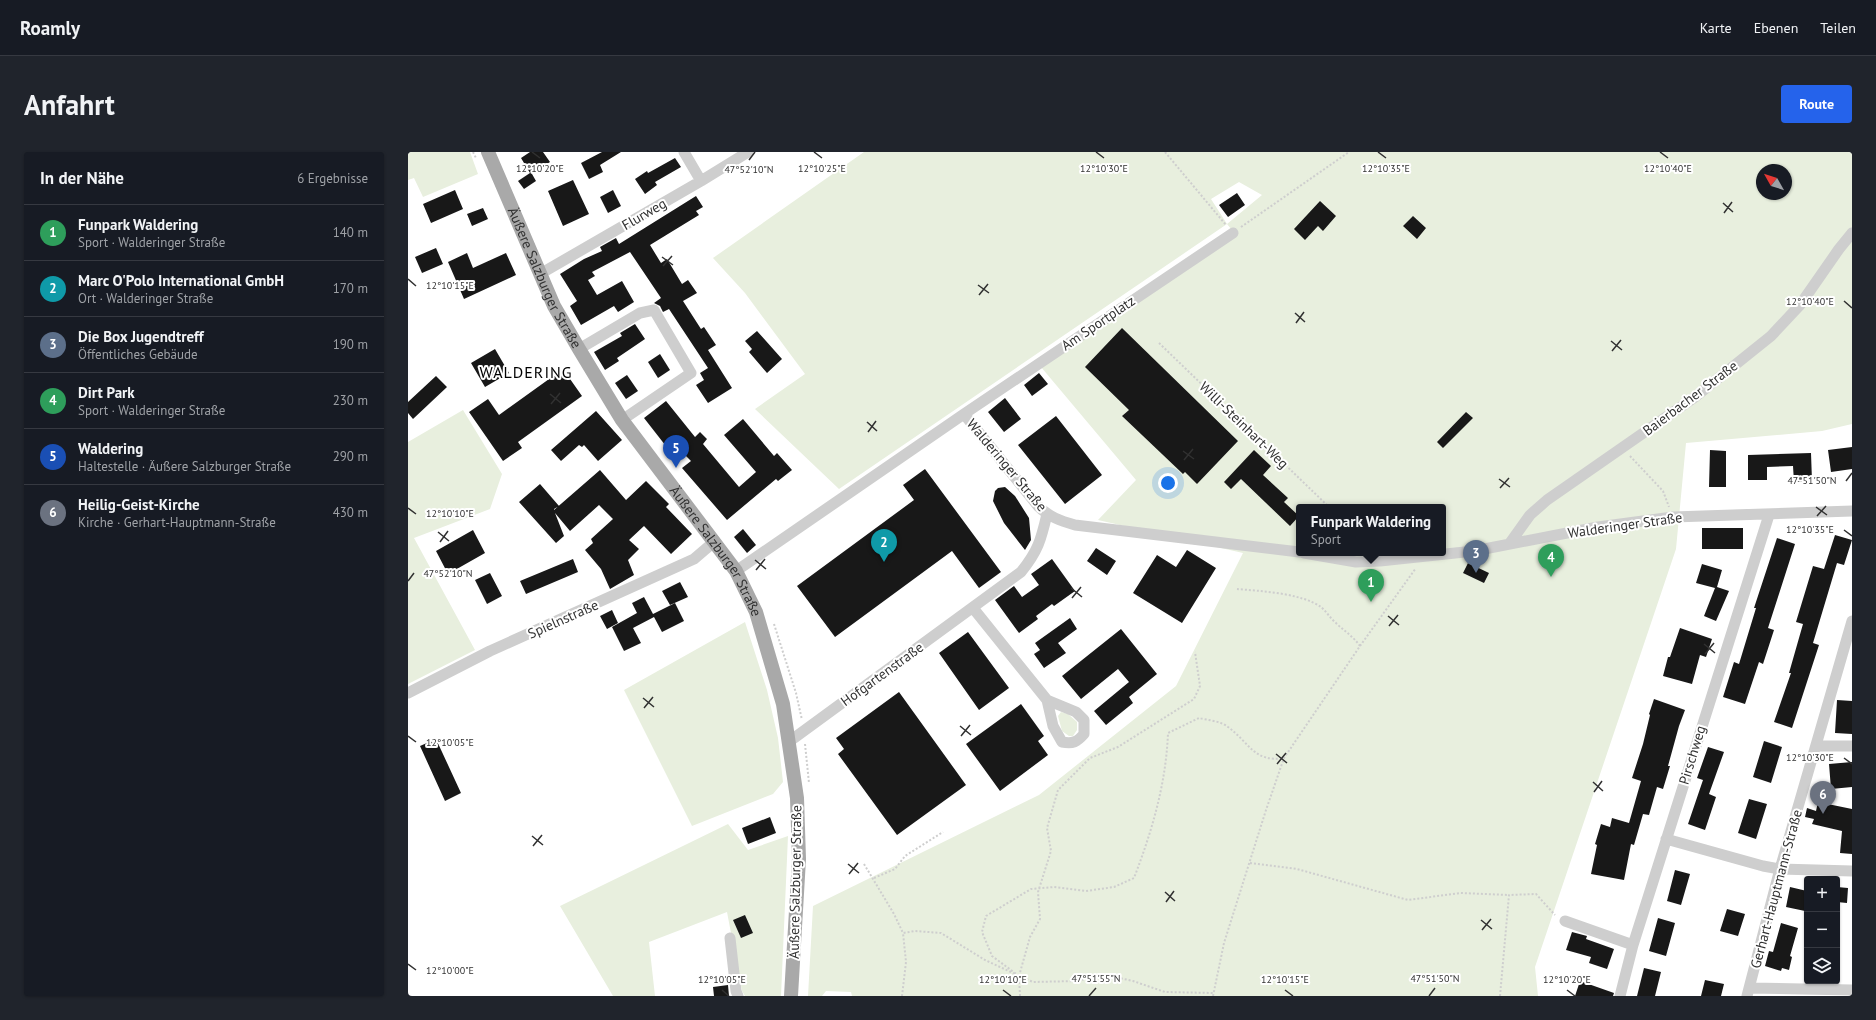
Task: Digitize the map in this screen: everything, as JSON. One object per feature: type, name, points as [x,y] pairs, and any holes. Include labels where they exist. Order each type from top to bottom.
[{"type":"main road","name":"Äußere Salzburger Straße","points":[[488,152],[554,306],[579,349],[622,420],[715,541],[736,571],[756,612],[783,704],[790,741],[797,798],[799,859],[791,996]]},
{"type":"street","points":[[684,152],[701,181]]},
{"type":"street","name":"Flurweg","points":[[540,274],[701,181],[748,152]]},
{"type":"street","name":"Am Sportplatz","points":[[964,414],[1233,233]]},
{"type":"street","name":"Baierbacher Straße","points":[[1510,543],[1530,515],[1547,500],[1695,397],[1771,336],[1800,305],[1852,233]]},
{"type":"street","points":[[579,349],[640,313],[654,310],[662,320],[691,373],[622,420]]},
{"type":"street","name":"Walderinger Straße","points":[[736,571],[964,414],[1038,506],[1047,514],[1075,525],[1296,552]]},
{"type":"street","name":"Walderinger Straße","points":[[1446,554],[1474,551],[1598,527],[1673,517],[1852,511]]},
{"type":"street","name":"Hofgartenstraße","points":[[790,741],[1021,572],[1033,557],[1040,543],[1047,514]]},
{"type":"street","name":"Pirschweg","points":[[1620,996],[1633,945],[1769,514]]},
{"type":"street","name":"Spielnstraße","points":[[408,693],[490,651],[694,559],[715,541]]},
{"type":"street","name":"Walderinger Straße","points":[[1321,556],[1356,562],[1424,556]]},
{"type":"street","points":[[973,608],[1047,700]]},
{"type":"street","name":"Gerhart-Hauptmann-Straße","points":[[1748,992],[1780,869],[1852,623]]},
{"type":"street","points":[[1816,746],[1852,746]]},
{"type":"street","points":[[1666,840],[1763,866],[1780,869],[1852,871]]},
{"type":"street","points":[[1565,921],[1633,945]]},
{"type":"street","points":[[730,938],[736,991],[738,996]]},
{"type":"street","points":[[1748,992],[1852,990]]},
{"type":"path","points":[[1165,152],[1233,233],[1349,152]]},
{"type":"path","name":"Willi-Steinhart-Weg","points":[[1160,343],[1326,504]]},
{"type":"path","points":[[1622,448],[1663,491],[1673,517]]},
{"type":"path","points":[[1213,996],[1224,943],[1284,758],[1360,646],[1424,556]]},
{"type":"path","points":[[1237,589],[1274,592],[1298,598],[1321,607],[1336,623],[1355,639],[1360,646]]},
{"type":"path","points":[[1020,996],[1019,976],[1030,937],[1040,919],[1039,888],[1051,851],[1047,828],[1058,790],[1090,758],[1118,747],[1194,699],[1200,686],[1195,652]]},
{"type":"path","points":[[1019,976],[992,956],[982,932],[986,916],[1031,889],[1054,888],[1086,891],[1114,887],[1134,878],[1150,835],[1164,779],[1168,733],[1199,718],[1227,726],[1263,758],[1274,760],[1284,758]]},
{"type":"path","points":[[874,878],[895,869],[905,856],[943,832]]},
{"type":"path","points":[[1250,863],[1297,869],[1408,900],[1460,893],[1509,895],[1536,894],[1554,914],[1565,921]]},
{"type":"path","points":[[864,864],[874,878],[894,914],[903,934],[906,962],[902,996]]},
{"type":"path","points":[[1500,996],[1509,895]]},
{"type":"path","points":[[903,934],[915,931],[941,933],[985,960],[1033,982],[1076,981],[1106,975],[1133,981],[1165,992],[1214,993]]},
{"type":"green space","points":[[408,152],[470,152],[478,174],[423,197],[414,178],[408,180]]},
{"type":"green space","points":[[864,152],[1852,152],[1852,424],[1822,431],[1686,443],[1676,549],[1535,967],[1538,996],[852,996],[851,992],[826,991],[822,996],[808,996],[813,906],[1039,795],[1176,686],[1243,553],[1098,520],[1136,480],[1041,367],[1236,235],[1227,224],[839,489],[755,409],[805,374],[745,293],[713,258]],"holes":[[[1239,182],[1262,195],[1227,224],[1211,199]]]},
{"type":"green space","points":[[463,410],[502,474],[490,509],[414,538],[475,650],[408,684],[408,442]]},
{"type":"green space","points":[[745,622],[767,690],[778,738],[783,782],[773,794],[692,826],[624,690]]},
{"type":"green space","points":[[1061,712],[1068,714],[1077,722],[1077,730],[1073,736],[1069,736],[1062,731],[1058,716]]},
{"type":"green space","points":[[728,824],[748,850],[788,836],[781,996],[745,996],[742,991],[727,912],[649,942],[655,996],[613,996],[560,906]]},
{"type":"building","points":[[530,152],[543,152],[550,162],[532,174],[536,181],[524,189],[518,181],[530,173],[521,158]]},
{"type":"building","points":[[602,152],[621,152],[600,165],[603,172],[589,179],[581,163]]},
{"type":"building","points":[[675,158],[681,167],[655,182],[657,185],[645,194],[635,179],[647,171],[648,173]]},
{"type":"building","points":[[573,180],[589,214],[563,226],[548,191]]},
{"type":"building","points":[[455,190],[463,209],[431,223],[423,204]]},
{"type":"building","points":[[613,190],[621,206],[608,213],[600,197]]},
{"type":"building","points":[[1237,193],[1245,205],[1228,217],[1219,205]]},
{"type":"building","points":[[696,196],[703,207],[696,211],[699,215],[650,245],[661,263],[667,259],[682,284],[688,280],[697,293],[683,301],[701,329],[704,327],[716,345],[708,350],[732,388],[708,403],[696,385],[704,380],[700,373],[708,368],[669,309],[663,312],[660,306],[654,303],[661,298],[630,252],[592,272],[595,276],[588,280],[597,295],[622,281],[634,302],[618,312],[614,306],[581,325],[570,306],[577,301],[560,274],[584,259],[602,251],[600,247],[616,238],[619,244]]},
{"type":"building","points":[[1320,201],[1336,216],[1323,231],[1318,226],[1305,240],[1294,229]]},
{"type":"building","points":[[483,208],[488,219],[472,226],[467,214]]},
{"type":"building","points":[[1413,216],[1426,228],[1417,239],[1403,226]]},
{"type":"building","points":[[436,248],[443,264],[422,273],[415,257]]},
{"type":"building","points":[[467,253],[473,268],[506,253],[516,275],[464,299],[448,262]]},
{"type":"building","points":[[635,324],[645,339],[617,358],[619,361],[605,370],[594,352],[622,336],[620,333]]},
{"type":"building","points":[[1122,328],[1238,441],[1197,484],[1185,472],[1183,474],[1122,416],[1129,410],[1085,367]]},
{"type":"building","points":[[757,331],[782,359],[767,373],[749,352],[752,349],[745,341]]},
{"type":"building","points":[[495,349],[509,373],[485,387],[471,363]]},
{"type":"building","points":[[660,354],[670,370],[658,378],[648,362]]},
{"type":"building","points":[[563,369],[582,396],[518,442],[522,448],[503,461],[469,412],[488,399],[499,415]]},
{"type":"building","points":[[1039,373],[1048,384],[1032,396],[1024,385]]},
{"type":"building","points":[[627,375],[638,391],[626,399],[615,383]]},
{"type":"building","points":[[436,376],[447,387],[413,419],[408,413],[408,402]]},
{"type":"building","points":[[1005,398],[1021,419],[1004,432],[988,412]]},
{"type":"building","points":[[666,401],[695,437],[700,432],[707,439],[703,444],[739,487],[756,472],[724,435],[743,419],[774,456],[777,453],[792,470],[778,481],[776,479],[727,520],[682,468],[691,461],[675,445],[669,450],[644,418]]},
{"type":"building","points":[[596,411],[622,440],[598,461],[584,445],[582,447],[579,445],[561,461],[551,450]]},
{"type":"building","points":[[1466,412],[1473,418],[1443,448],[1437,442]]},
{"type":"building","points":[[1056,416],[1102,475],[1065,504],[1018,445]]},
{"type":"building","points":[[1852,447],[1852,469],[1831,472],[1828,450]]},
{"type":"building","points":[[1254,450],[1271,466],[1263,475],[1288,498],[1284,502],[1296,513],[1296,519],[1290,526],[1241,479],[1231,489],[1224,482]]},
{"type":"building","points":[[1710,450],[1726,451],[1726,487],[1709,487]]},
{"type":"building","points":[[1811,453],[1812,481],[1794,482],[1793,466],[1767,467],[1767,480],[1748,480],[1748,455]]},
{"type":"building","points":[[925,469],[1001,572],[979,588],[952,551],[835,637],[797,586],[914,500],[903,485]]},
{"type":"building","points":[[600,470],[626,500],[646,481],[669,504],[666,507],[692,534],[671,554],[644,526],[629,540],[639,549],[628,560],[634,575],[610,589],[601,569],[585,550],[593,543],[591,539],[613,519],[599,505],[570,531],[555,513],[564,536],[556,543],[519,502],[540,484],[559,506]]},
{"type":"building","points":[[1005,487],[1015,496],[1029,518],[1031,540],[1025,550],[1004,523],[993,501],[995,491],[998,488]]},
{"type":"building","points":[[1702,528],[1743,528],[1743,549],[1702,549]]},
{"type":"building","points":[[743,529],[756,545],[747,553],[734,537]]},
{"type":"building","points":[[473,530],[485,553],[448,574],[436,551]]},
{"type":"building","points":[[1835,535],[1852,540],[1844,565],[1837,563],[1813,643],[1819,645],[1792,728],[1774,722],[1791,673],[1789,673],[1803,624],[1796,622],[1813,566],[1824,569]]},
{"type":"building","points":[[1777,538],[1795,544],[1768,628],[1774,630],[1763,664],[1759,662],[1745,704],[1723,697],[1734,662],[1739,664],[1756,608],[1754,608]]},
{"type":"building","points":[[1096,548],[1116,561],[1107,575],[1087,561]]},
{"type":"building","points":[[1187,550],[1216,568],[1182,623],[1133,593],[1157,555],[1176,567]]},
{"type":"building","points":[[573,559],[578,572],[526,594],[520,581]]},
{"type":"building","points":[[1052,559],[1075,591],[1054,606],[1052,604],[1036,616],[1038,619],[1019,633],[995,600],[1014,586],[1022,597],[1039,585],[1031,574]]},
{"type":"building","points":[[1468,563],[1489,573],[1484,583],[1463,573]]},
{"type":"building","points":[[1702,564],[1722,570],[1717,587],[1729,591],[1716,621],[1704,616],[1715,588],[1696,583]]},
{"type":"building","points":[[490,573],[502,596],[487,604],[475,580]]},
{"type":"building","points":[[680,582],[688,597],[670,605],[662,591]]},
{"type":"building","points":[[644,597],[653,614],[675,603],[684,621],[662,632],[654,617],[633,628],[641,643],[624,651],[612,627],[637,613],[632,603]]},
{"type":"building","points":[[612,610],[618,623],[607,629],[600,616]]},
{"type":"building","points":[[1070,618],[1077,629],[1058,643],[1066,653],[1044,668],[1034,654],[1040,650],[1035,643]]},
{"type":"building","points":[[1680,628],[1712,639],[1706,657],[1700,655],[1692,684],[1663,676],[1668,657],[1670,657]]},
{"type":"building","points":[[1121,629],[1157,674],[1129,697],[1133,703],[1106,725],[1094,711],[1129,682],[1118,669],[1081,699],[1062,676]]},
{"type":"building","points":[[968,632],[1009,688],[979,710],[939,653]]},
{"type":"building","points":[[899,692],[966,785],[897,835],[838,754],[844,749],[836,738]]},
{"type":"building","points":[[1654,699],[1685,710],[1679,726],[1663,789],[1657,787],[1649,815],[1643,814],[1634,845],[1631,844],[1624,880],[1591,874],[1597,845],[1595,844],[1601,824],[1610,827],[1612,818],[1629,823],[1641,781],[1632,778],[1643,744],[1649,714]]},
{"type":"building","points":[[1837,700],[1852,701],[1852,734],[1835,733]]},
{"type":"building","points":[[1021,704],[1044,736],[1038,741],[1048,755],[1000,791],[966,744]]},
{"type":"building","points":[[436,739],[461,793],[445,801],[420,746]]},
{"type":"building","points":[[1764,741],[1782,747],[1771,783],[1753,777]]},
{"type":"building","points":[[1708,747],[1724,752],[1709,794],[1716,797],[1705,830],[1688,824],[1703,780],[1697,778]]},
{"type":"building","points":[[1852,762],[1852,787],[1831,789],[1829,764]]},
{"type":"building","points":[[1749,799],[1767,804],[1756,839],[1738,833]]},
{"type":"building","points":[[1818,802],[1852,809],[1852,854],[1840,853],[1842,831],[1812,824],[1814,819],[1805,817],[1807,808],[1816,811]]},
{"type":"building","points":[[770,817],[776,833],[748,844],[742,828]]},
{"type":"building","points":[[1675,870],[1690,874],[1681,905],[1667,901]]},
{"type":"building","points":[[1790,887],[1804,890],[1804,911],[1786,907]]},
{"type":"building","points":[[1840,887],[1848,888],[1847,903],[1840,902]]},
{"type":"building","points":[[1727,909],[1745,914],[1738,936],[1720,931]]},
{"type":"building","points":[[745,915],[753,933],[741,938],[733,920]]},
{"type":"building","points":[[1658,918],[1675,923],[1666,956],[1649,951]]},
{"type":"building","points":[[1781,923],[1798,928],[1790,956],[1792,957],[1789,970],[1782,968],[1781,971],[1765,966],[1769,951],[1773,952]]},
{"type":"building","points":[[1572,932],[1587,936],[1586,939],[1614,949],[1607,969],[1589,963],[1591,957],[1566,950]]},
{"type":"building","points":[[1644,968],[1661,972],[1655,996],[1637,996]]},
{"type":"building","points":[[1705,980],[1724,984],[1721,996],[1701,996]]},
{"type":"building","points":[[1580,981],[1614,993],[1613,996],[1575,996]]},
{"type":"building","points":[[728,985],[729,996],[714,996],[713,987]]},
{"type":"place","name":"Waldering","points":[[676,468]]},
{"type":"place","name":"Marc O'Polo International GmbH","points":[[884,562]]},
{"type":"place","name":"Die Box Jugendtreff","points":[[1476,573]]},
{"type":"place","name":"Dirt Park","points":[[1551,577]]},
{"type":"place","name":"Funpark Waldering","points":[[1371,602]]},
{"type":"place","name":"Heilig-Geist-Kirche","points":[[1823,814]]},
{"type":"district","name":"WALDERING","points":[[526,372]]}]
